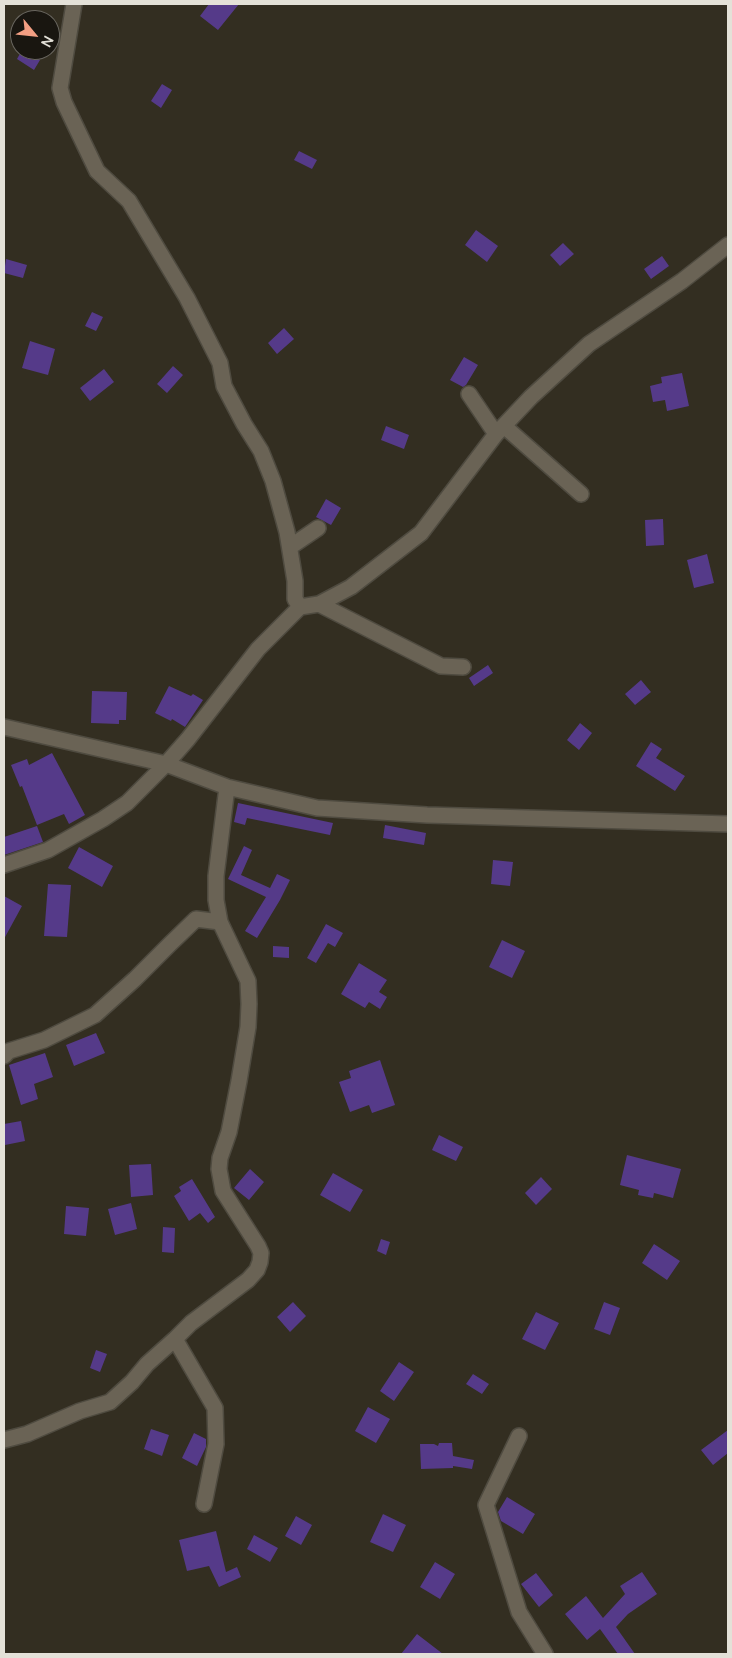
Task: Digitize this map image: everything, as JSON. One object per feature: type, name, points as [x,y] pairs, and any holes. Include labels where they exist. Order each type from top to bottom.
[{"type":"street","points":[[74,4],[60,88],[64,102],[97,171],[129,201],[187,298],[220,364],[224,386],[244,424],[261,450],[273,482],[287,532],[295,580],[295,598],[300,607]]},
{"type":"street","points":[[4,865],[48,850],[103,819],[126,803],[166,764],[188,739],[258,649],[300,607],[319,604],[351,587],[421,533],[500,430],[588,344],[682,281],[728,245]]},
{"type":"street","points":[[469,394],[500,430],[581,494]]},
{"type":"street","points":[[290,547],[318,528]]},
{"type":"street","points":[[319,604],[441,666],[463,666]]},
{"type":"street","points":[[4,727],[166,764],[226,787],[317,808],[427,815],[728,824]]},
{"type":"street","points":[[4,1440],[27,1434],[80,1411],[110,1402],[132,1382],[147,1364],[175,1340],[190,1323],[248,1280],[257,1270],[260,1262],[261,1254],[258,1246],[223,1191],[219,1170],[220,1158],[229,1132],[239,1081],[248,1027],[249,1004],[248,981],[220,922],[216,900],[216,876],[226,787]]},
{"type":"street","points":[[4,1056],[8,1052],[44,1040],[95,1016],[196,919],[220,922]]},
{"type":"street","points":[[175,1340],[216,1408],[216,1444],[204,1504]]},
{"type":"street","points":[[519,1436],[486,1505],[519,1612],[545,1654]]},
{"type":"building","points":[[209,4],[239,4],[218,30],[200,16]]},
{"type":"building","points":[[19,60],[40,60],[34,70]]},
{"type":"building","points":[[162,84],[172,90],[161,108],[151,101]]},
{"type":"building","points":[[299,151],[317,160],[312,169],[294,160]]},
{"type":"building","points":[[476,230],[498,246],[487,262],[465,245]]},
{"type":"building","points":[[563,243],[574,254],[560,266],[550,255]]},
{"type":"building","points":[[662,256],[669,266],[651,279],[644,269]]},
{"type":"building","points":[[6,259],[27,265],[23,278],[4,273]]},
{"type":"building","points":[[92,312],[103,317],[96,331],[85,326]]},
{"type":"building","points":[[284,328],[294,339],[277,354],[268,343]]},
{"type":"building","points":[[30,341],[55,349],[48,375],[22,368]]},
{"type":"building","points":[[464,357],[478,365],[463,387],[450,380]]},
{"type":"building","points":[[173,366],[183,375],[167,393],[157,384]]},
{"type":"building","points":[[104,369],[114,382],[90,401],[80,388]]},
{"type":"building","points":[[682,373],[689,406],[667,411],[665,400],[653,402],[650,386],[662,383],[661,377]]},
{"type":"building","points":[[386,426],[409,435],[404,449],[381,440]]},
{"type":"building","points":[[326,499],[341,508],[331,525],[316,517]]},
{"type":"building","points":[[663,519],[664,545],[646,546],[645,520]]},
{"type":"building","points":[[707,554],[714,583],[694,588],[687,560]]},
{"type":"building","points":[[488,665],[493,673],[474,686],[469,678]]},
{"type":"building","points":[[641,680],[651,692],[635,705],[625,694]]},
{"type":"building","points":[[169,686],[191,696],[193,694],[203,700],[185,727],[172,719],[171,721],[155,713]]},
{"type":"building","points":[[92,691],[127,692],[126,720],[119,720],[119,724],[91,723]]},
{"type":"building","points":[[580,723],[592,733],[579,750],[567,740]]},
{"type":"building","points":[[651,742],[662,749],[656,758],[685,776],[675,791],[636,766]]},
{"type":"building","points":[[52,753],[85,815],[69,824],[64,814],[37,825],[22,786],[20,787],[11,765],[27,759],[29,765]]},
{"type":"building","points":[[238,803],[333,823],[330,835],[247,818],[245,825],[234,822]]},
{"type":"building","points":[[385,825],[426,833],[424,845],[383,838]]},
{"type":"building","points":[[37,826],[43,842],[4,855],[4,837]]},
{"type":"building","points":[[244,846],[252,850],[241,875],[270,888],[277,874],[290,880],[257,938],[245,931],[266,897],[228,879]]},
{"type":"building","points":[[79,847],[113,866],[102,887],[68,868]]},
{"type":"building","points":[[493,860],[513,862],[510,886],[491,884]]},
{"type":"building","points":[[48,884],[71,885],[67,937],[44,936]]},
{"type":"building","points":[[4,896],[22,906],[4,939]]},
{"type":"building","points":[[326,924],[343,933],[335,947],[328,943],[316,963],[307,958]]},
{"type":"building","points":[[502,940],[525,951],[512,978],[489,967]]},
{"type":"building","points":[[273,946],[289,947],[289,958],[273,957]]},
{"type":"building","points":[[359,963],[387,980],[379,992],[387,997],[380,1009],[369,1002],[365,1008],[341,994]]},
{"type":"building","points":[[96,1033],[105,1053],[74,1066],[66,1045]]},
{"type":"building","points":[[45,1053],[53,1077],[34,1084],[38,1099],[21,1105],[9,1065]]},
{"type":"building","points":[[380,1060],[395,1105],[372,1113],[369,1105],[350,1112],[339,1082],[351,1078],[349,1071]]},
{"type":"building","points":[[21,1121],[25,1141],[5,1145],[4,1124]]},
{"type":"building","points":[[439,1135],[463,1147],[456,1161],[432,1150]]},
{"type":"building","points":[[627,1155],[681,1169],[673,1198],[654,1193],[653,1198],[638,1195],[639,1190],[620,1185]]},
{"type":"building","points":[[151,1164],[153,1195],[131,1197],[129,1165]]},
{"type":"building","points":[[250,1169],[264,1182],[249,1200],[234,1188]]},
{"type":"building","points":[[333,1173],[363,1190],[350,1212],[320,1195]]},
{"type":"building","points":[[541,1177],[552,1189],[536,1205],[525,1193]]},
{"type":"building","points":[[192,1179],[215,1217],[208,1223],[200,1213],[189,1221],[174,1196],[181,1191],[179,1187]]},
{"type":"building","points":[[131,1203],[137,1229],[115,1235],[108,1209]]},
{"type":"building","points":[[66,1206],[89,1208],[86,1236],[64,1234]]},
{"type":"building","points":[[163,1227],[175,1228],[174,1253],[162,1252]]},
{"type":"building","points":[[381,1239],[390,1242],[386,1255],[377,1251]]},
{"type":"building","points":[[654,1244],[680,1261],[667,1280],[642,1263]]},
{"type":"building","points":[[293,1302],[306,1316],[290,1332],[277,1317]]},
{"type":"building","points":[[604,1302],[620,1308],[610,1335],[594,1329]]},
{"type":"building","points":[[536,1312],[559,1323],[545,1350],[522,1339]]},
{"type":"building","points":[[96,1350],[107,1354],[100,1372],[90,1368]]},
{"type":"building","points":[[399,1362],[414,1372],[394,1401],[380,1391]]},
{"type":"building","points":[[473,1374],[489,1384],[482,1394],[466,1384]]},
{"type":"building","points":[[368,1407],[390,1419],[376,1443],[355,1431]]},
{"type":"building","points":[[151,1429],[169,1435],[162,1456],[144,1449]]},
{"type":"building","points":[[728,1430],[728,1453],[713,1465],[701,1450]]},
{"type":"building","points":[[194,1433],[206,1439],[206,1447],[197,1466],[182,1458]]},
{"type":"building","points":[[439,1443],[452,1443],[453,1456],[474,1460],[472,1469],[453,1466],[453,1468],[421,1469],[420,1444],[434,1444],[438,1446]]},
{"type":"building","points":[[507,1497],[535,1514],[523,1534],[501,1521],[498,1512]]},
{"type":"building","points":[[383,1514],[406,1525],[393,1552],[370,1542]]},
{"type":"building","points":[[296,1516],[312,1525],[301,1545],[285,1536]]},
{"type":"building","points":[[216,1531],[226,1572],[237,1567],[241,1577],[219,1587],[209,1566],[187,1571],[179,1540]]},
{"type":"building","points":[[254,1535],[278,1548],[270,1562],[247,1549]]},
{"type":"building","points":[[435,1562],[455,1574],[440,1599],[420,1587]]},
{"type":"building","points":[[642,1572],[657,1594],[628,1614],[616,1627],[635,1654],[618,1654],[600,1629],[587,1640],[565,1614],[586,1596],[603,1618],[625,1594],[620,1586]]},
{"type":"building","points":[[536,1573],[553,1595],[539,1607],[521,1584]]},
{"type":"building","points":[[417,1634],[443,1654],[401,1654]]}]
